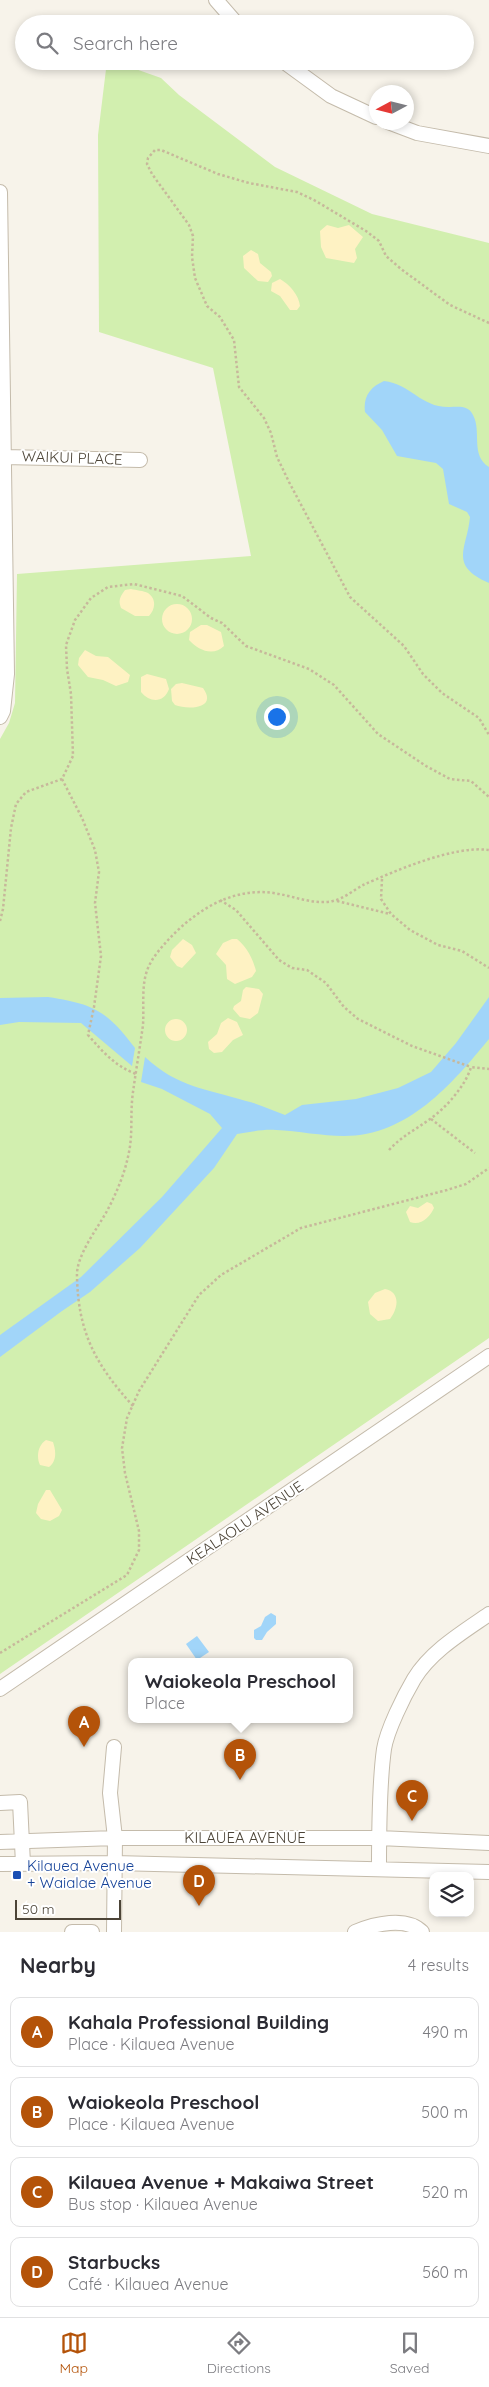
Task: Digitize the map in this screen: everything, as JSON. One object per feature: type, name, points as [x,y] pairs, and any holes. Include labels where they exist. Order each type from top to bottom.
[{"type":"street","points":[[216,0],[229,15]]},
{"type":"street","points":[[295,70],[331,96],[369,114]]},
{"type":"street","points":[[414,130],[436,137],[489,146]]},
{"type":"street","points":[[0,192],[7,674],[3,711],[0,717]]},
{"type":"street","name":"WAIKUI PLACE","points":[[4,456],[140,460]]},
{"type":"street","name":"KEALAOLU AVENUE","points":[[0,1689],[489,1356]]},
{"type":"street","points":[[379,1868],[384,1748],[414,1678],[431,1659],[458,1635],[489,1614]]},
{"type":"street","points":[[114,1747],[110,1793],[115,1838],[114,1932]]},
{"type":"street","points":[[0,1803],[20,1802],[24,1864]]},
{"type":"street","name":"KILAUEA AVENUE","points":[[0,1842],[115,1838],[379,1838],[489,1842]]},
{"type":"street","name":"KILAUEA AVENUE","points":[[0,1864],[114,1863],[489,1872]]},
{"type":"street","points":[[355,1932],[380,1925],[415,1925],[422,1932]]},
{"type":"street","points":[[72,1932],[92,1932]]},
{"type":"path","points":[[489,323],[450,305],[386,256],[379,241],[366,231],[314,200],[297,192],[274,186],[249,183],[218,174],[160,150],[155,150],[148,158],[147,164],[152,174],[189,226],[193,236],[192,257],[195,278],[207,306],[220,316],[234,340],[239,387],[264,418],[281,466],[350,597],[404,646],[423,674],[442,693],[479,718],[489,735]]},
{"type":"path","points":[[0,921],[4,909],[11,828],[16,804],[26,792],[62,779],[73,756],[71,694],[66,669],[66,645],[75,620],[91,598],[108,588],[134,584],[182,596],[211,618],[222,623],[246,646],[309,669],[334,685],[378,734],[426,766],[450,779],[471,781],[489,797]]},
{"type":"path","points":[[62,779],[82,818],[95,850],[99,872],[95,904],[101,956],[94,1008],[88,1035],[106,1056],[122,1069],[136,1074]]},
{"type":"path","points":[[133,1406],[113,1384],[92,1352],[80,1312],[77,1270],[88,1243],[106,1213],[124,1174],[130,1148],[133,1093],[143,1023],[145,977],[152,959],[182,926],[220,900],[235,895],[274,893],[318,903],[335,900],[400,869],[437,857],[462,852],[489,850]]},
{"type":"path","points":[[382,879],[381,899],[391,914],[410,930],[438,945],[462,951],[489,968]]},
{"type":"path","points":[[220,900],[236,910],[279,960],[292,968],[307,970],[326,983],[344,1007],[358,1020],[436,1055],[471,1067],[489,1069]]},
{"type":"path","points":[[335,900],[391,914]]},
{"type":"path","points":[[390,1150],[405,1135],[431,1119],[446,1105],[468,1077],[471,1067]]},
{"type":"path","points":[[431,1119],[475,1153]]},
{"type":"path","points":[[0,1653],[127,1575],[139,1550],[139,1531],[125,1473],[122,1448],[127,1418],[140,1391],[199,1295],[221,1275],[301,1228],[466,1184],[489,1168]]},
{"type":"green space","points":[[106,70],[138,70],[161,78],[179,95],[275,167],[372,214],[489,243],[489,1338],[0,1674],[0,739],[9,723],[15,703],[17,574],[251,556],[213,368],[99,332],[98,135]]},
{"type":"sand","points":[[327,225],[338,228],[349,225],[363,237],[355,249],[357,258],[354,263],[326,258],[321,247],[320,231]]},
{"type":"sand","points":[[251,250],[258,254],[260,263],[271,272],[272,276],[268,282],[258,281],[244,268],[243,256]]},
{"type":"sand","points":[[280,279],[296,294],[300,306],[297,310],[290,310],[280,296],[271,291],[272,283]]},
{"type":"sand","points":[[131,589],[148,593],[153,598],[154,608],[149,616],[135,616],[121,608],[121,597],[125,590]]},
{"type":"sand","points":[[177,604],[187,609],[192,619],[187,629],[177,634],[167,629],[162,619],[167,609]]},
{"type":"sand","points":[[201,625],[207,625],[221,632],[224,646],[210,652],[193,644],[189,640],[190,632]]},
{"type":"sand","points":[[85,650],[96,656],[108,657],[130,675],[128,682],[116,686],[103,680],[88,677],[78,665],[79,658]]},
{"type":"sand","points":[[147,674],[166,679],[169,689],[164,697],[152,700],[141,692],[141,677]]},
{"type":"sand","points":[[182,683],[203,688],[207,695],[207,700],[204,704],[194,707],[175,705],[172,701],[171,689],[176,684]]},
{"type":"sand","points":[[183,939],[192,945],[196,953],[182,968],[177,966],[170,957],[172,950]]},
{"type":"sand","points":[[237,939],[247,949],[256,971],[252,977],[235,984],[227,979],[226,965],[216,954],[223,943]]},
{"type":"sand","points":[[246,987],[259,989],[263,994],[258,1013],[250,1019],[240,1017],[233,1009],[241,1001],[243,990]]},
{"type":"sand","points":[[228,1018],[237,1022],[243,1035],[233,1040],[222,1052],[214,1053],[209,1049],[208,1042],[217,1034],[221,1023]]},
{"type":"sand","points":[[176,1019],[184,1022],[187,1030],[184,1038],[176,1041],[168,1038],[165,1030],[168,1022]]},
{"type":"sand","points":[[427,1202],[432,1204],[434,1208],[430,1215],[421,1222],[410,1222],[406,1212],[410,1206],[418,1208]]},
{"type":"sand","points":[[385,1289],[396,1297],[395,1311],[390,1319],[378,1321],[370,1314],[368,1302],[375,1293]]},
{"type":"sand","points":[[46,1440],[53,1442],[55,1452],[55,1459],[49,1467],[40,1465],[38,1458],[38,1451]]},
{"type":"sand","points":[[46,1490],[50,1490],[62,1510],[59,1516],[50,1521],[41,1519],[36,1513],[38,1504]]},
{"type":"water","points":[[384,381],[402,386],[431,404],[463,407],[473,415],[477,429],[478,450],[483,462],[489,467],[489,583],[468,570],[464,563],[464,547],[470,517],[467,512],[449,504],[443,469],[436,463],[397,456],[382,430],[365,412],[365,402],[368,393]]},
{"type":"water","points":[[48,997],[88,1006],[107,1017],[135,1048],[132,1066],[81,1023],[19,1022],[0,1025],[0,998]]},
{"type":"water","points":[[489,997],[489,1039],[460,1073],[427,1104],[408,1117],[388,1127],[367,1134],[336,1136],[271,1130],[237,1134],[214,1168],[140,1248],[90,1292],[0,1357],[0,1335],[81,1277],[162,1197],[222,1128],[210,1114],[162,1089],[141,1082],[145,1057],[169,1075],[192,1086],[256,1104],[285,1115],[302,1105],[356,1099],[398,1088],[431,1072],[456,1043]]},
{"type":"water","points":[[271,1613],[276,1616],[276,1624],[267,1632],[262,1640],[256,1640],[254,1638],[254,1630],[261,1626],[265,1617]]},
{"type":"water","points":[[197,1636],[209,1652],[200,1658],[196,1658],[186,1644]]},
{"type":"place","name":"Kahala Professional Building","points":[[84,1747]]},
{"type":"place","name":"Waiokeola Preschool","points":[[240,1780]]},
{"type":"place","name":"Kilauea Avenue + Makaiwa Street","points":[[412,1821]]},
{"type":"place","name":"Kilauea Avenue + Waialae Avenue","points":[[17,1875]]},
{"type":"place","name":"Starbucks","points":[[199,1906]]}]
